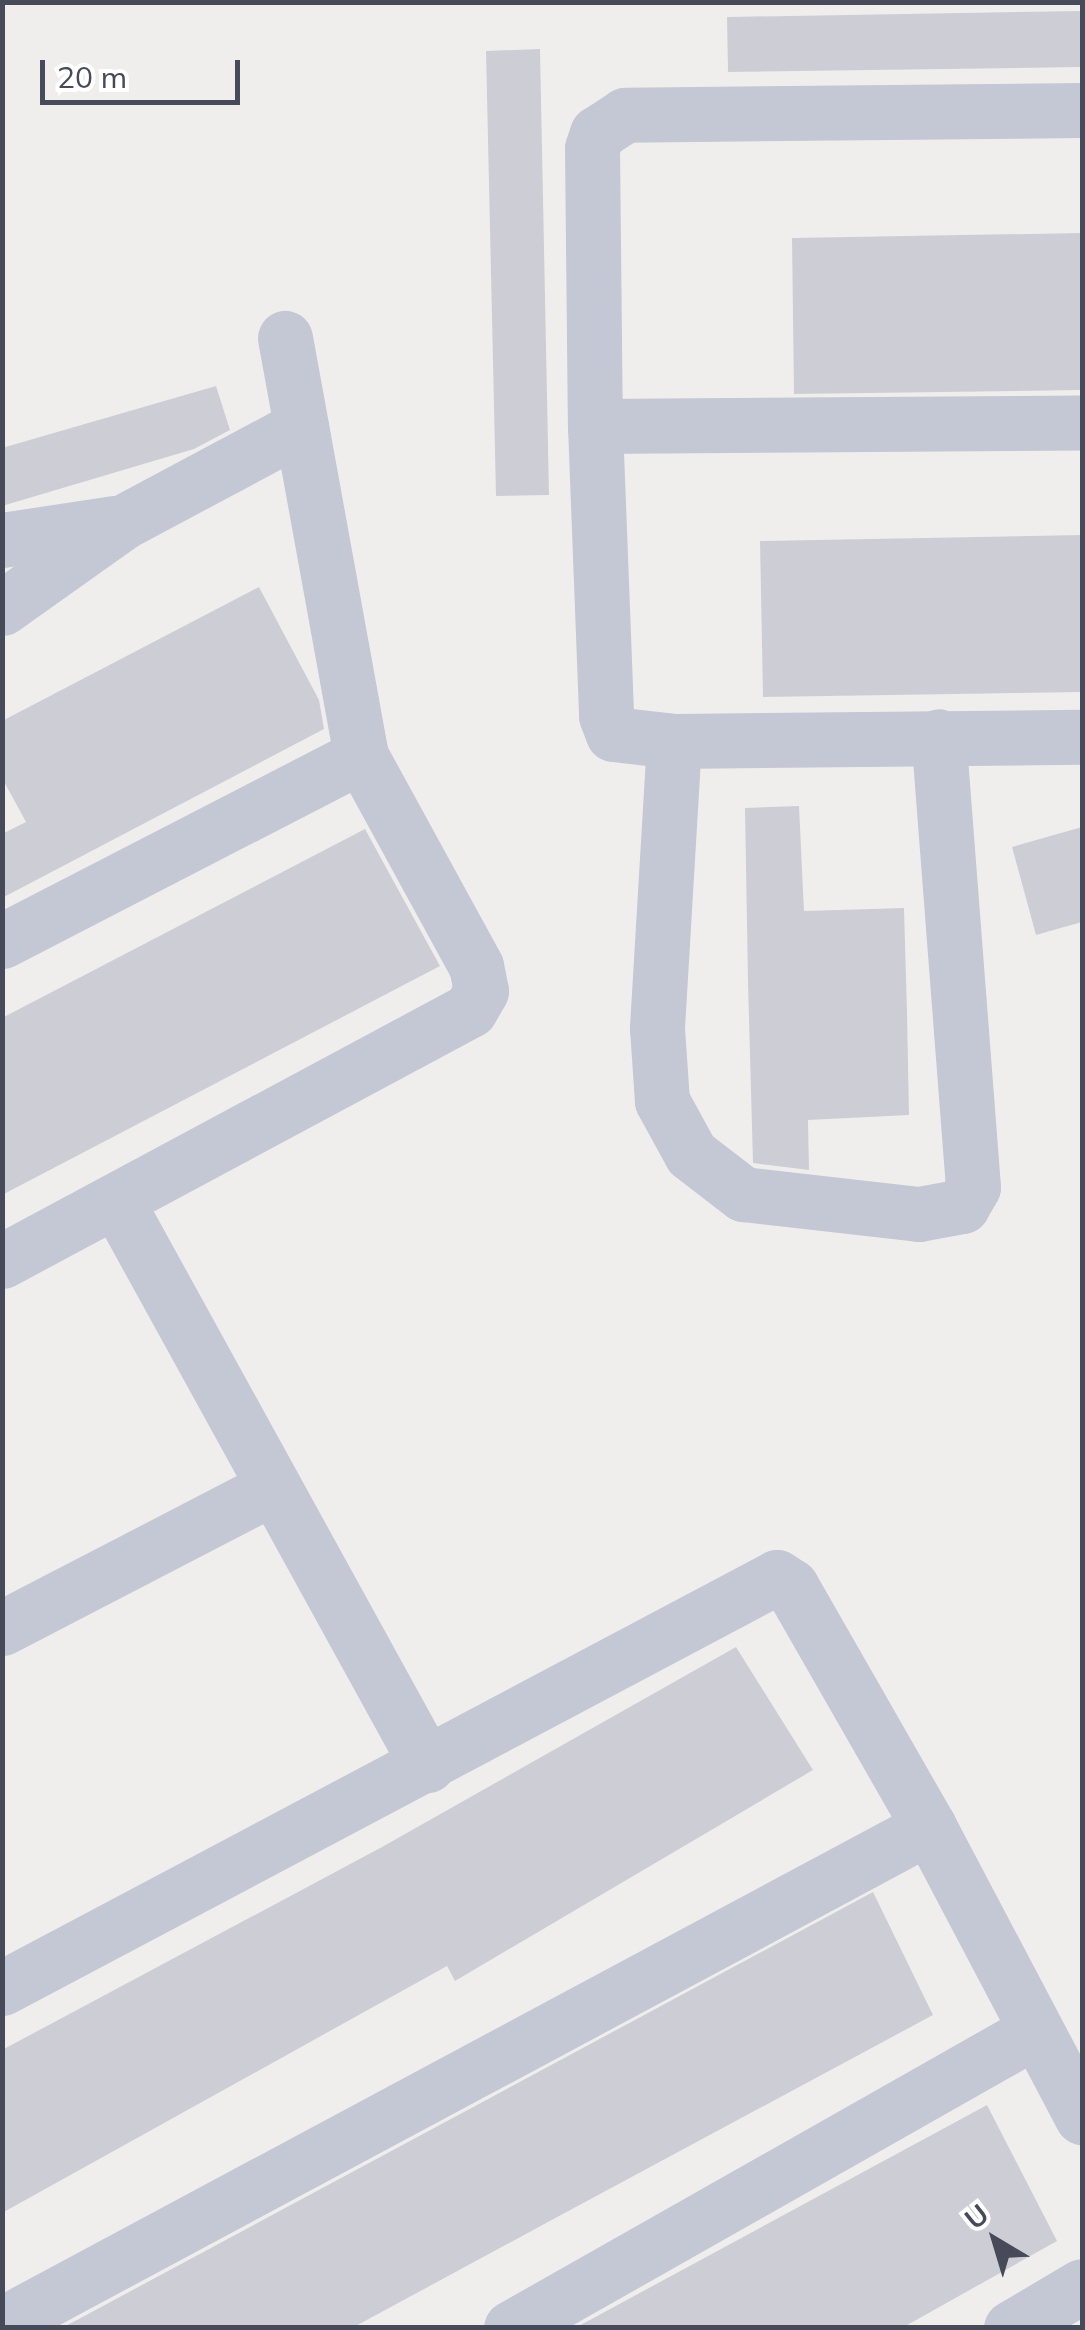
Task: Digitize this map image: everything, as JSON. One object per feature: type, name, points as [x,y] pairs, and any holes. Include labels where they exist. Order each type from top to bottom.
[{"type":"street","points":[[1082,110],[625,115],[607,124],[592,148],[595,426],[606,722],[618,739],[1082,738]]},
{"type":"street","points":[[2,1262],[478,1001],[482,978],[360,756],[284,338]]},
{"type":"street","points":[[595,426],[1082,423]]},
{"type":"street","points":[[2,608],[123,522],[301,427]]},
{"type":"street","points":[[2,540],[123,522]]},
{"type":"street","points":[[674,741],[657,1028],[662,1101],[691,1154],[744,1194],[919,1214],[962,1206],[973,1187],[938,736]]},
{"type":"street","points":[[2,941],[360,756]]},
{"type":"street","points":[[117,1202],[427,1765]]},
{"type":"street","points":[[2,1628],[274,1487]]},
{"type":"street","points":[[2,1988],[777,1577],[791,1586],[929,1827],[1082,2117]]},
{"type":"street","points":[[2,2324],[929,1827]]},
{"type":"street","points":[[512,2328],[1036,2031]]},
{"type":"street","points":[[1010,2328],[1082,2286]]},
{"type":"building","points":[[1082,11],[1082,67],[728,72],[727,17]]},
{"type":"building","points":[[540,49],[549,495],[496,496],[486,51]]},
{"type":"building","points":[[1082,233],[1082,390],[794,394],[792,238]]},
{"type":"building","points":[[216,386],[230,430],[194,449],[2,506],[2,448]]},
{"type":"building","points":[[1082,535],[1082,692],[763,697],[760,541]]},
{"type":"building","points":[[259,587],[319,700],[324,729],[2,898],[2,834],[26,822],[2,778],[2,721]]},
{"type":"building","points":[[799,806],[804,911],[904,908],[907,1013],[909,1115],[808,1120],[809,1170],[753,1163],[748,983],[745,808]]},
{"type":"building","points":[[1082,827],[1082,922],[1036,935],[1012,847]]},
{"type":"building","points":[[365,829],[440,966],[2,1195],[2,1018]]},
{"type":"building","points":[[736,1647],[813,1770],[455,1981],[447,1966],[2,2213],[2,2050],[382,1847]]},
{"type":"building","points":[[873,1892],[933,2015],[352,2328],[62,2328]]},
{"type":"building","points":[[987,2105],[1057,2241],[902,2328],[575,2328]]}]
